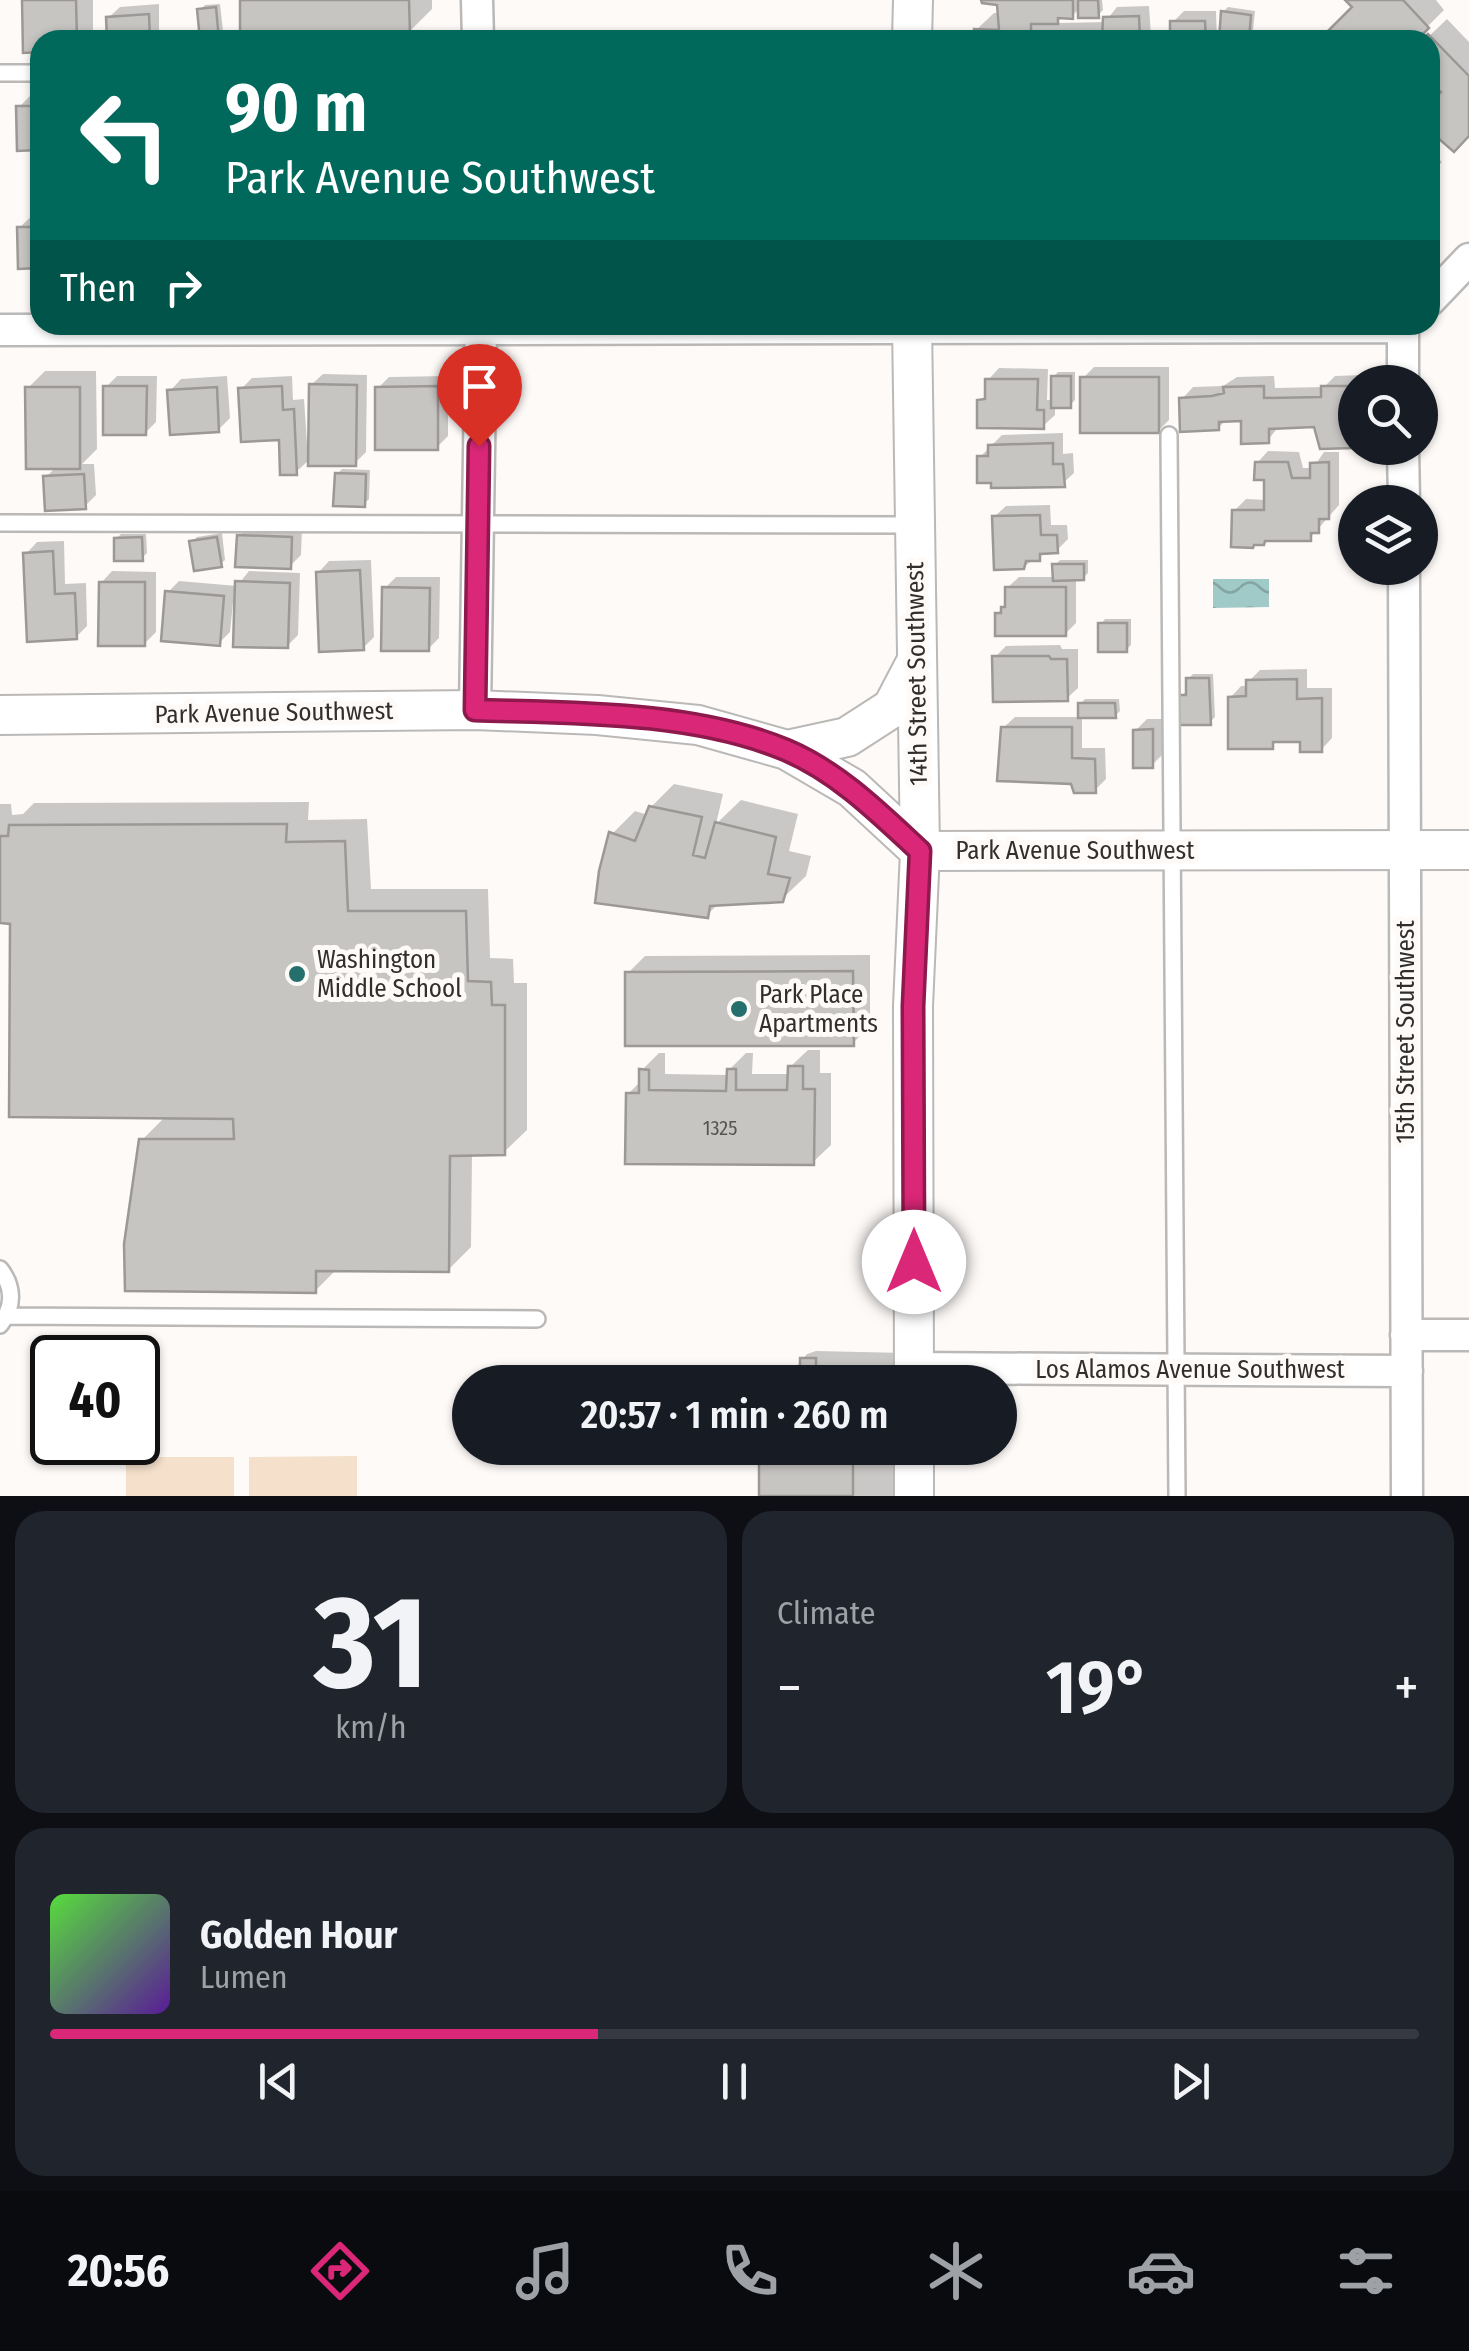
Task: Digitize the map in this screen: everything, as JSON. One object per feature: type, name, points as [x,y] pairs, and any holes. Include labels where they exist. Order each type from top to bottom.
[{"type":"street","points":[[477,0],[478,30]]},
{"type":"street","points":[[912,30],[913,0]]},
{"type":"street","points":[[1440,290],[1469,260]]},
{"type":"street","points":[[0,330],[30,330]]},
{"type":"street","points":[[475,710],[481,335]]},
{"type":"street","name":"14th Street Southwest","points":[[912,335],[920,851],[913,1006],[914,1365]]},
{"type":"street","points":[[1403,365],[1404,335]]},
{"type":"street","name":"15th Street Southwest","points":[[1404,585],[1407,1496]]},
{"type":"street","points":[[787,750],[848,737],[892,708],[917,659]]},
{"type":"street","name":"Park Avenue Southwest","points":[[0,716],[475,710],[597,715],[698,725],[787,750],[852,788],[920,851],[1469,850]]},
{"type":"street","points":[[1406,1335],[1469,1335]]},
{"type":"street","name":"Los Alamos Avenue Southwest","points":[[1017,1373],[1407,1371]]},
{"type":"street","points":[[914,1465],[914,1496]]},
{"type":"lane","points":[[0,72],[30,73]]},
{"type":"lane","points":[[1169,435],[1177,1496]]},
{"type":"lane","points":[[0,523],[915,525]]},
{"type":"lane","points":[[0,1268],[11,1289],[3,1320],[537,1319]]},
{"type":"shaded area","points":[[357,1456],[357,1496],[249,1496],[249,1457]]},
{"type":"shaded area","points":[[160,1457],[234,1457],[234,1496],[126,1496],[126,1465],[160,1465]]},
{"type":"water","points":[[1213,579],[1269,579],[1269,607],[1213,608]]},
{"type":"building","points":[[22,0],[76,0],[77,30],[30,30],[30,53],[23,53]]},
{"type":"building","points":[[240,0],[409,0],[410,30],[240,30]]},
{"type":"building","points":[[981,0],[1073,0],[1073,19],[1058,18],[1058,24],[1031,24],[1031,30],[999,30],[997,5]]},
{"type":"building","points":[[1078,0],[1098,0],[1099,18],[1078,18]]},
{"type":"building","points":[[1345,0],[1403,0],[1429,28],[1329,30],[1352,7]]},
{"type":"building","points":[[216,7],[218,30],[199,30],[197,9]]},
{"type":"building","points":[[1221,11],[1251,15],[1250,30],[1220,30]]},
{"type":"building","points":[[149,14],[150,30],[107,30],[106,17]]},
{"type":"building","points":[[1139,16],[1140,30],[1102,30],[1103,17]]},
{"type":"building","points":[[1170,21],[1205,21],[1205,30],[1170,30]]},
{"type":"building","points":[[1440,46],[1469,76],[1469,136],[1454,152],[1440,140]]},
{"type":"building","points":[[16,106],[30,106],[30,150],[17,151]]},
{"type":"building","points":[[17,227],[30,227],[30,268],[18,269]]},
{"type":"building","points":[[1051,376],[1071,376],[1071,408],[1051,408]]},
{"type":"building","points":[[1080,377],[1159,377],[1159,433],[1080,433]]},
{"type":"building","points":[[985,379],[1038,379],[1037,410],[1044,410],[1044,429],[977,428],[977,400],[985,399]]},
{"type":"building","points":[[309,384],[357,385],[356,466],[308,466]]},
{"type":"building","points":[[103,386],[147,386],[146,435],[103,435]]},
{"type":"building","points":[[282,386],[283,410],[294,409],[297,475],[280,475],[279,440],[241,442],[238,388]]},
{"type":"building","points":[[438,386],[438,450],[375,450],[375,387]]},
{"type":"building","points":[[1264,386],[1264,398],[1321,397],[1321,386],[1338,386],[1338,448],[1320,449],[1314,427],[1269,429],[1269,443],[1241,444],[1241,421],[1219,422],[1219,430],[1180,432],[1179,398],[1224,393],[1223,387]]},
{"type":"building","points":[[25,387],[80,387],[80,469],[26,469]]},
{"type":"building","points":[[217,387],[219,432],[170,435],[167,390]]},
{"type":"building","points":[[1053,443],[1053,464],[1063,464],[1065,487],[991,488],[991,483],[977,483],[977,456],[988,456],[988,445]]},
{"type":"building","points":[[1255,462],[1288,462],[1292,478],[1310,478],[1310,463],[1329,462],[1329,519],[1319,519],[1319,533],[1311,533],[1311,541],[1265,541],[1253,548],[1231,547],[1232,510],[1264,510],[1264,480],[1254,480]]},
{"type":"building","points":[[335,473],[366,474],[365,507],[333,506]]},
{"type":"building","points":[[84,474],[86,509],[45,511],[43,476]]},
{"type":"building","points":[[1040,515],[1041,535],[1057,535],[1058,553],[1040,554],[1040,561],[1026,561],[1024,569],[994,570],[992,516]]},
{"type":"building","points":[[237,535],[292,537],[291,569],[235,567]]},
{"type":"building","points":[[142,537],[143,561],[114,561],[114,538]]},
{"type":"building","points":[[217,537],[222,567],[194,571],[189,541]]},
{"type":"building","points":[[53,551],[55,594],[75,593],[77,639],[27,642],[23,553]]},
{"type":"building","points":[[1052,564],[1084,564],[1084,580],[1053,581]]},
{"type":"building","points":[[360,570],[364,650],[319,652],[316,572]]},
{"type":"building","points":[[235,581],[290,583],[288,648],[233,647]]},
{"type":"building","points":[[99,582],[145,582],[145,646],[98,646]]},
{"type":"building","points":[[382,587],[430,588],[429,651],[381,651]]},
{"type":"building","points":[[1005,587],[1066,587],[1066,636],[995,636],[995,613],[1001,613],[1001,607],[1005,607]]},
{"type":"building","points":[[165,591],[224,596],[220,646],[161,641]]},
{"type":"building","points":[[1098,623],[1127,623],[1127,652],[1098,652]]},
{"type":"building","points":[[992,656],[1067,659],[1068,701],[993,702]]},
{"type":"building","points":[[1186,678],[1209,678],[1211,725],[1177,725],[1176,695],[1186,695]]},
{"type":"building","points":[[1297,679],[1297,699],[1322,698],[1322,752],[1300,752],[1300,742],[1273,742],[1273,749],[1228,749],[1228,697],[1246,696],[1246,680]]},
{"type":"building","points":[[1078,703],[1115,703],[1116,718],[1078,718]]},
{"type":"building","points":[[1001,727],[1072,727],[1072,758],[1095,759],[1096,793],[1074,793],[1071,784],[997,781]]},
{"type":"building","points":[[1153,729],[1153,768],[1133,768],[1133,730]]},
{"type":"building","points":[[649,806],[702,817],[693,855],[705,858],[715,822],[776,837],[768,874],[790,878],[783,902],[710,906],[708,918],[595,903],[609,832],[635,841]]},
{"type":"building","points":[[287,824],[286,842],[345,841],[348,911],[466,911],[468,981],[491,982],[492,1005],[505,1005],[505,1155],[450,1156],[449,1272],[316,1271],[316,1293],[125,1291],[124,1244],[139,1139],[234,1139],[233,1119],[9,1117],[10,924],[0,923],[0,836],[8,836],[9,825]]},
{"type":"building","name":"Park Place Apartments","points":[[853,971],[854,1046],[625,1046],[625,972]]},
{"type":"building","name":"Park Place Apartments","points":[[788,1066],[803,1066],[803,1089],[815,1089],[814,1165],[625,1164],[626,1093],[639,1093],[639,1069],[649,1070],[649,1090],[726,1091],[727,1069],[736,1069],[736,1090],[787,1090]]},
{"type":"building","points":[[800,1358],[816,1358],[816,1365],[800,1365]]},
{"type":"building","points":[[759,1465],[853,1465],[853,1496],[759,1496]]},
{"type":"place","name":"Washington Middle School","points":[[297,974]]},
{"type":"place","name":"Park Place Apartments","points":[[739,1009]]},
{"type":"route","points":[[479,446],[475,710],[597,715],[698,725],[787,750],[852,788],[920,851],[913,1006],[914,1262]]}]
